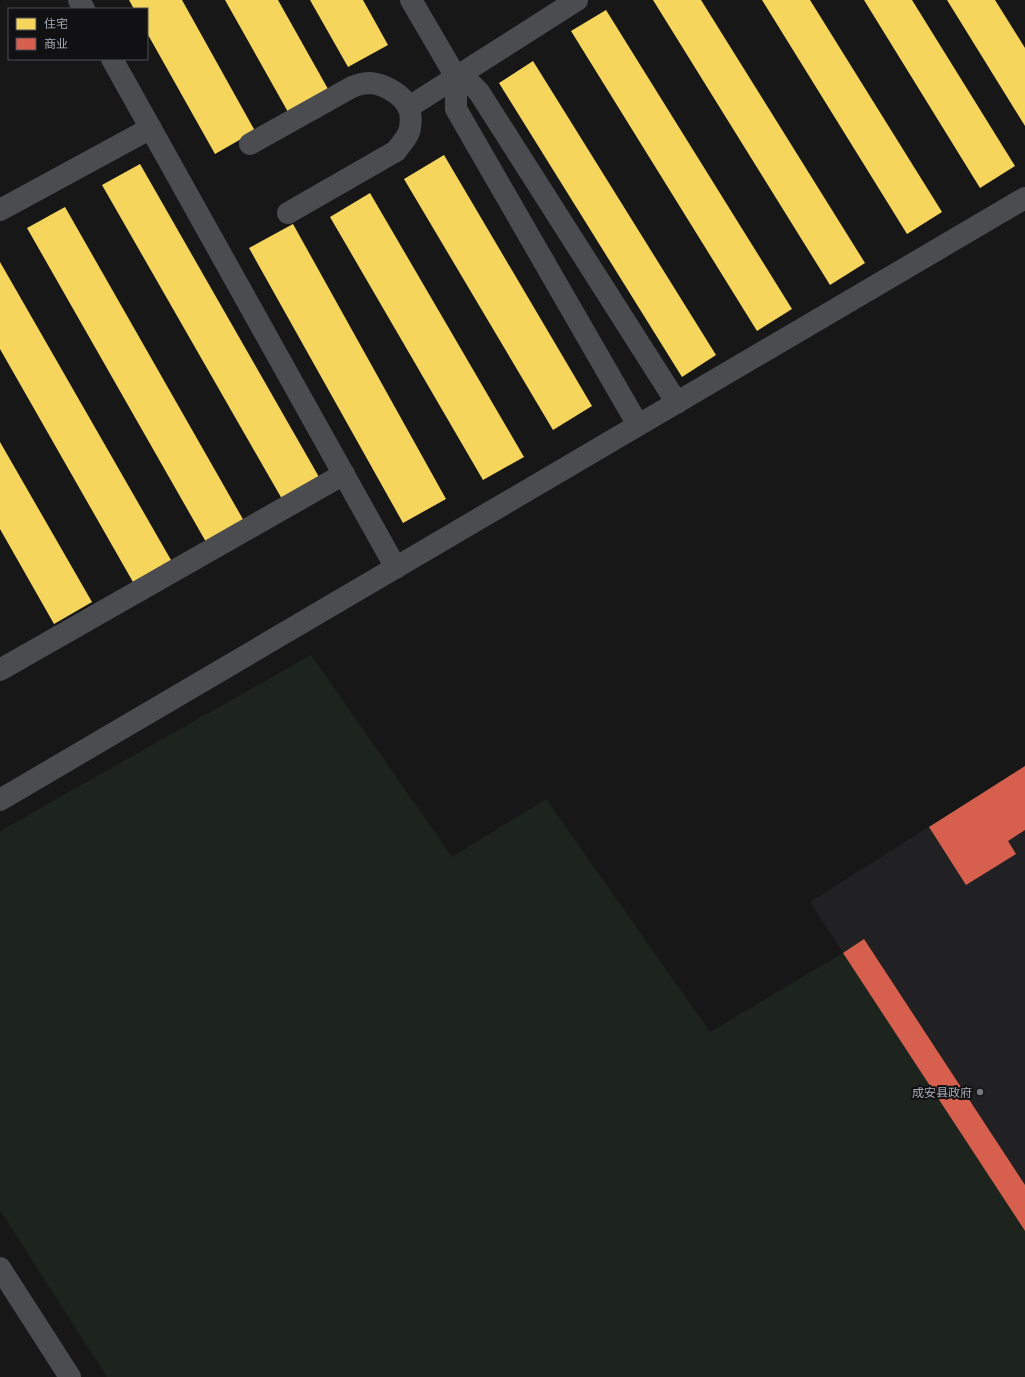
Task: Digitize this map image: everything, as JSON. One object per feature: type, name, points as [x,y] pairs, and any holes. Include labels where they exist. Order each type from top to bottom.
[{"type":"street","points":[[411,0],[456,77],[456,109],[638,425]]},
{"type":"street","points":[[409,107],[577,0]]},
{"type":"street","points":[[113,60],[396,568]]},
{"type":"street","points":[[456,77],[470,83],[479,92],[677,403]]},
{"type":"street","points":[[250,144],[352,87],[360,85],[370,83],[384,87],[399,95],[409,107],[411,118],[410,129],[405,140],[396,151],[288,213]]},
{"type":"street","points":[[0,210],[150,128]]},
{"type":"street","points":[[0,800],[1025,198]]},
{"type":"street","points":[[0,670],[344,474]]},
{"type":"street","points":[[0,1268],[70,1377]]},
{"type":"shaded area","points":[[311,655],[452,857],[546,799],[710,1032],[843,953],[1025,1231],[1025,1377],[107,1377],[0,1210],[0,831]]},
{"type":"shaded area","name":"成安县政府","points":[[1025,766],[1025,1231],[810,902]]},
{"type":"building: 住宅","points":[[129,0],[182,0],[255,131],[215,154],[148,35],[148,8],[133,8]]},
{"type":"building: 住宅","points":[[225,0],[278,0],[328,89],[288,112]]},
{"type":"building: 住宅","points":[[310,0],[363,0],[388,45],[348,67]]},
{"type":"building: 住宅","points":[[653,0],[701,0],[865,263],[830,285]]},
{"type":"building: 住宅","points":[[762,0],[810,0],[942,212],[907,234]]},
{"type":"building: 住宅","points":[[864,0],[912,0],[1015,166],[980,188]]},
{"type":"building: 住宅","points":[[947,0],[995,0],[1025,48],[1025,126]]},
{"type":"building: 住宅","points":[[606,10],[792,309],[757,331],[571,31]]},
{"type":"building: 住宅","points":[[533,61],[716,355],[682,377],[499,83]]},
{"type":"building: 住宅","points":[[444,155],[592,406],[553,430],[404,179]]},
{"type":"building: 住宅","points":[[140,164],[319,477],[282,499],[102,185]]},
{"type":"building: 住宅","points":[[370,193],[524,457],[483,480],[330,217]]},
{"type":"building: 住宅","points":[[65,207],[244,521],[206,542],[27,228]]},
{"type":"building: 住宅","points":[[293,224],[446,499],[403,523],[249,248]]},
{"type":"building: 住宅","points":[[0,262],[171,560],[133,582],[0,349]]},
{"type":"building: 住宅","points":[[0,442],[92,602],[54,624],[0,529]]},
{"type":"building: 商业","points":[[1025,766],[1025,830],[1008,841],[1016,854],[966,885],[929,827]]},
{"type":"building: 商业","points":[[864,939],[1025,1185],[1025,1231],[843,953]]},
{"type":"place","name":"成安县政府","points":[[980,1092]]}]
